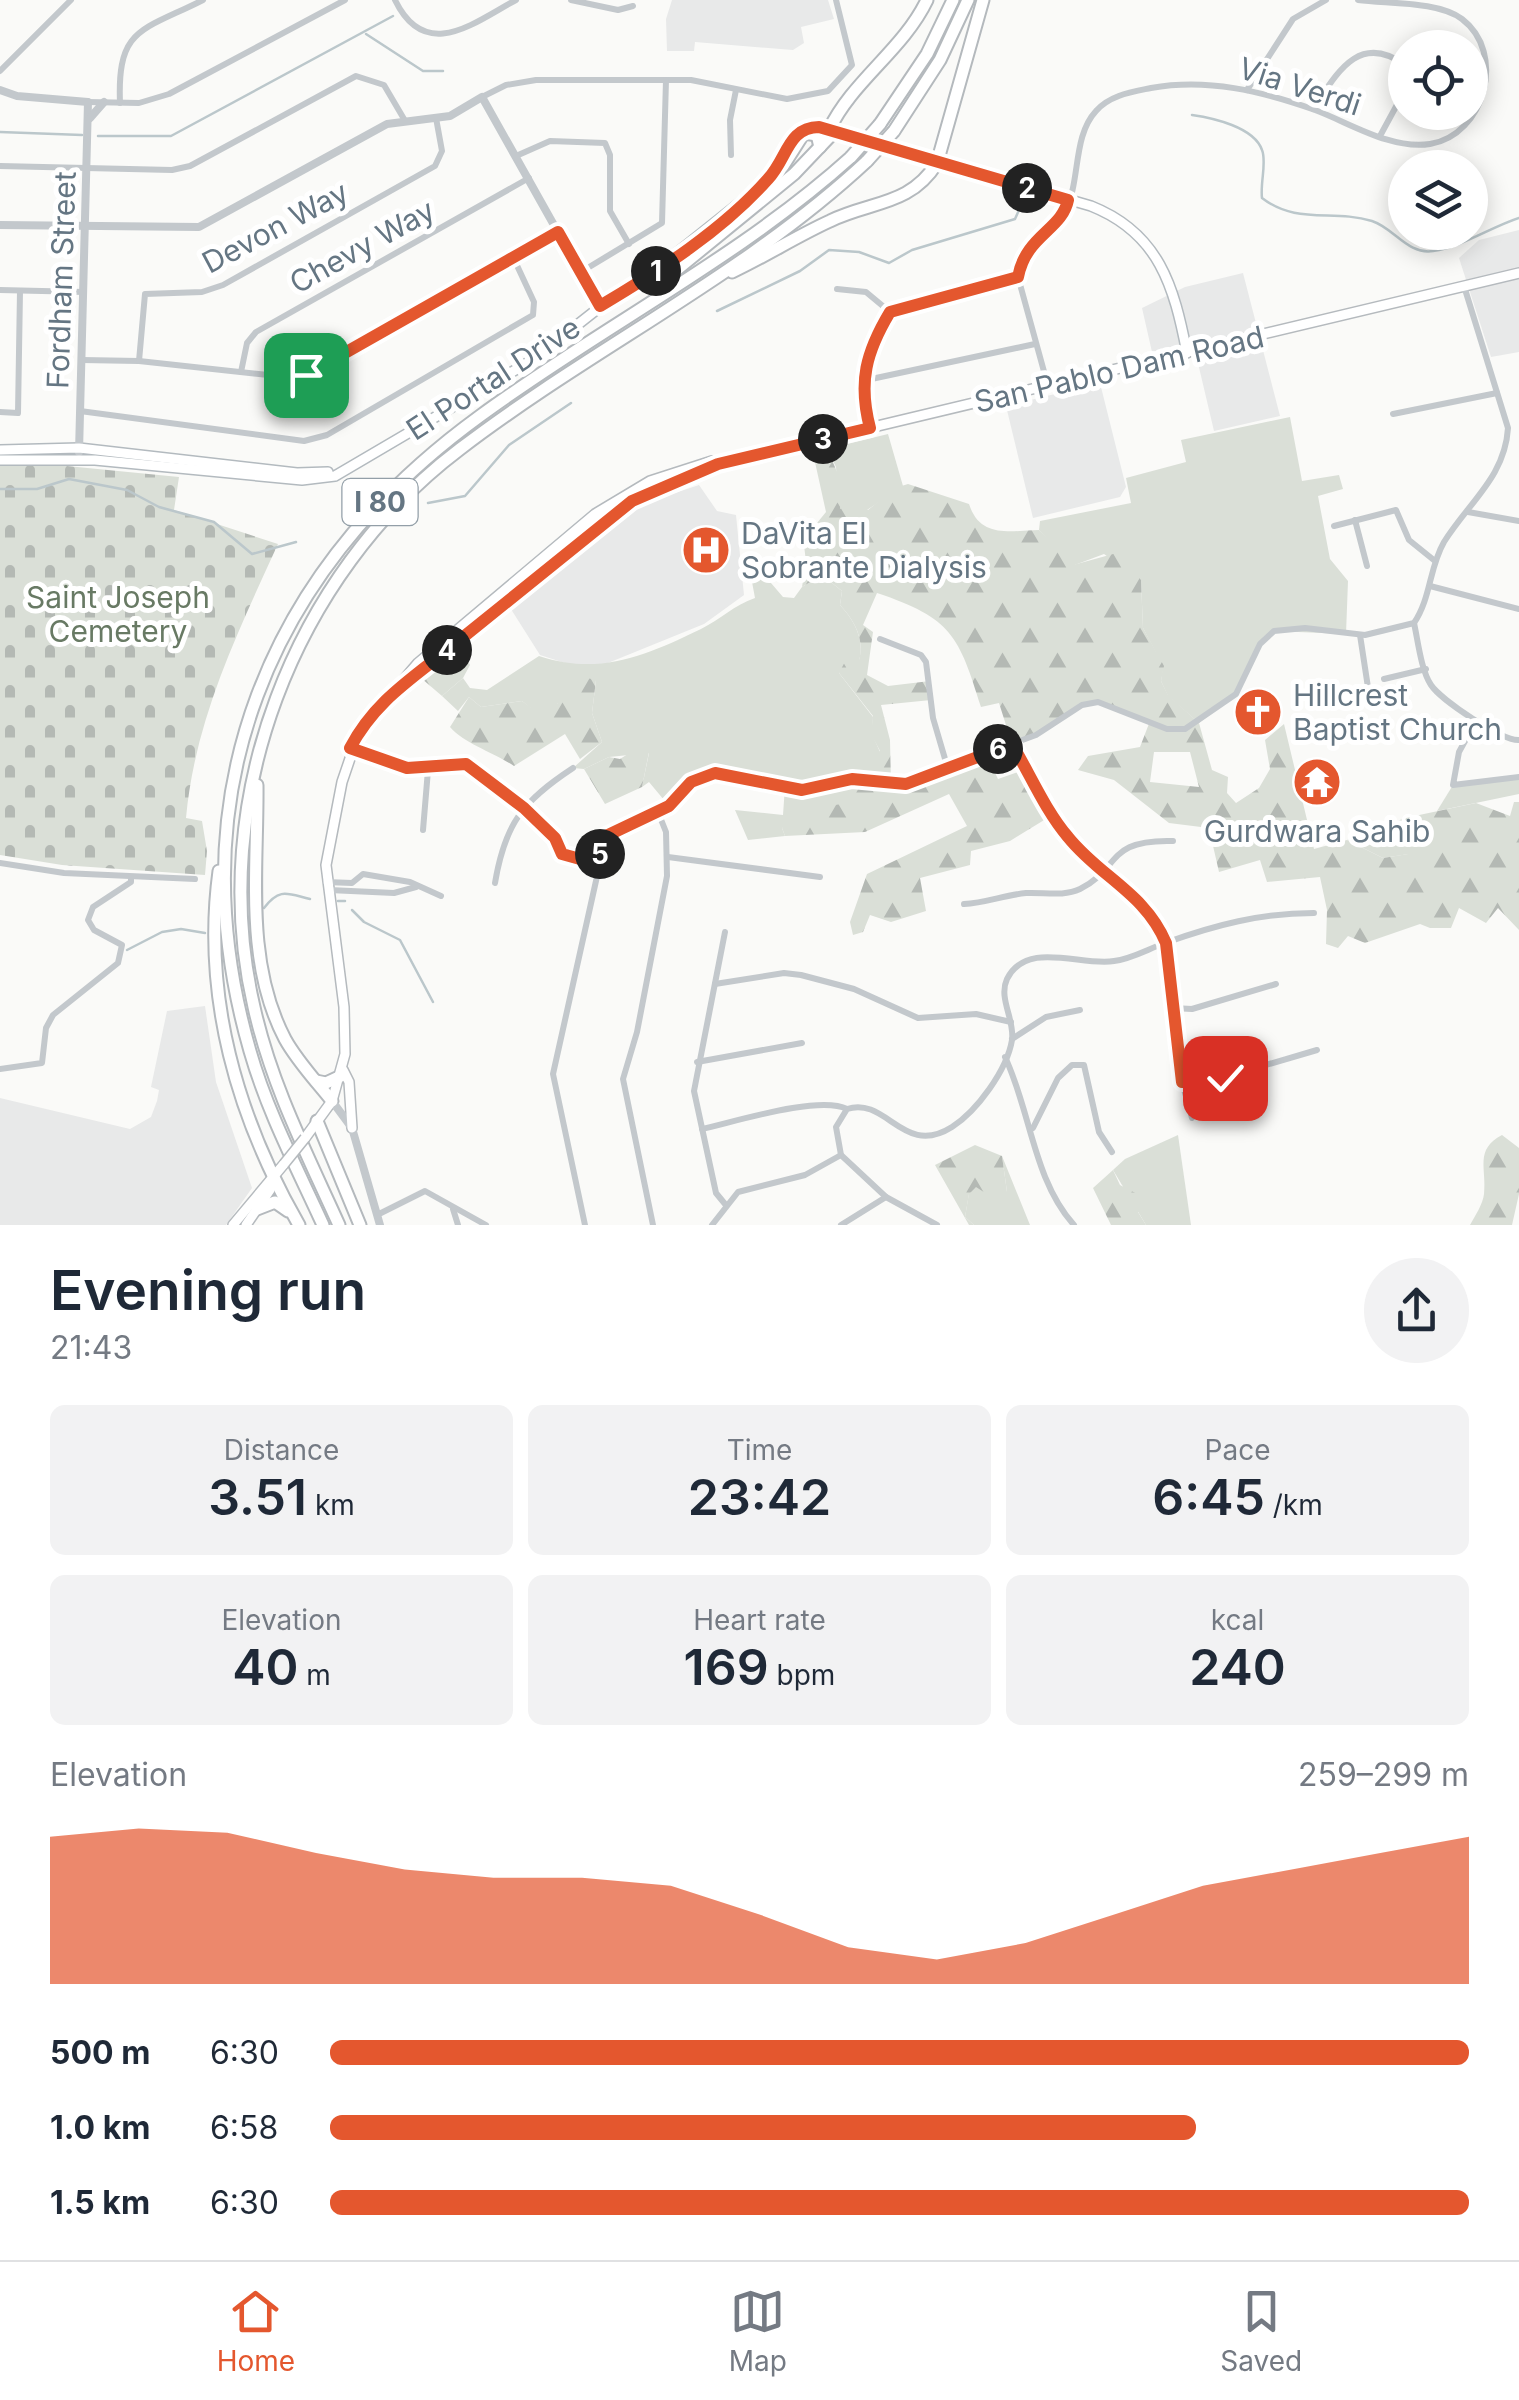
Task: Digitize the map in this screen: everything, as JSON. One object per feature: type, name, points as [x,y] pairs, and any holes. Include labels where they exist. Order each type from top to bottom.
[{"type":"highway","points":[[664,293],[669,276],[794,174],[820,147],[832,131],[838,112],[896,47],[927,0]]},
{"type":"highway","name":"I 80","points":[[322,1225],[263,1091],[239,1009],[225,874],[227,812],[246,721],[264,671],[346,540],[400,482],[480,415],[781,214],[851,157],[914,76],[953,0]]},
{"type":"highway","name":"I 80","points":[[339,1225],[276,1083],[253,1005],[241,884],[248,807],[257,766],[276,700],[304,634],[338,576],[383,520],[460,449],[789,228],[867,162],[894,130],[940,60],[968,0]]},
{"type":"highway","points":[[681,297],[831,220],[902,198],[918,187],[937,163],[983,0]]},
{"type":"highway","points":[[777,168],[782,167],[804,134],[817,136],[820,147]]},
{"type":"highway","points":[[257,766],[256,927],[264,969],[285,1038],[332,1101]]},
{"type":"highway","points":[[227,812],[215,903],[220,1012],[246,1110],[272,1178],[299,1225]]},
{"type":"highway","points":[[316,1081],[326,1084],[342,1073]]},
{"type":"highway","points":[[317,1121],[360,1225]]},
{"type":"highway","points":[[257,1209],[282,1204],[299,1225]]},
{"type":"main road","name":"El Portal Drive","points":[[0,460],[78,460],[302,480],[336,476],[534,359],[600,306],[692,244],[777,168],[796,133],[806,127],[832,131]]},
{"type":"main road","points":[[832,131],[1068,200],[1123,221],[1155,251],[1169,276],[1186,353]]},
{"type":"main road","name":"San Pablo Dam Road","points":[[234,1225],[332,1101],[342,1073],[344,1006],[325,886],[350,748],[369,716],[431,652],[615,500],[665,474],[712,462],[718,464],[1519,273]]},
{"type":"main road","name":"El Portal Drive","points":[[0,450],[79,448],[297,473],[334,472],[350,466]]},
{"type":"main road","points":[[342,1073],[349,1082],[352,1128]]},
{"type":"main road","name":"San Pablo Dam Road","points":[[246,1225],[270,1190],[272,1178]]},
{"type":"street","points":[[0,72],[70,0]]},
{"type":"street","points":[[120,103],[119,64],[124,49],[144,30],[203,0]]},
{"type":"street","points":[[0,90],[16,96],[120,103],[169,94],[345,0]]},
{"type":"street","points":[[395,0],[414,24],[450,34],[474,28],[516,0]]},
{"type":"street","points":[[571,0],[618,10],[633,6]]},
{"type":"street","points":[[0,225],[198,228],[387,124],[436,118],[506,85],[536,80],[704,81],[788,99],[828,91],[851,70],[836,0]]},
{"type":"street","points":[[1246,90],[1293,20],[1326,0]]},
{"type":"street","name":"Via Verdi","points":[[1068,200],[1093,114],[1107,101],[1178,83],[1213,83],[1246,90],[1410,143],[1429,144],[1463,128],[1487,83],[1487,56],[1478,36],[1462,18],[1444,11],[1358,0]]},
{"type":"street","points":[[1313,109],[1348,60],[1362,53],[1388,57]]},
{"type":"street","points":[[0,166],[172,170],[190,166],[356,76],[384,84],[404,119]]},
{"type":"street","points":[[581,272],[659,228],[665,216],[666,80]]},
{"type":"street","points":[[731,155],[730,120],[736,90]]},
{"type":"street","points":[[482,97],[600,306]]},
{"type":"street","name":"Fordham Street","points":[[78,460],[88,102]]},
{"type":"street","points":[[88,122],[104,102]]},
{"type":"street","name":"Devon Way","points":[[139,361],[145,294],[202,292],[223,285],[434,166],[442,151],[436,118]]},
{"type":"street","points":[[1380,136],[1388,121]]},
{"type":"street","points":[[516,156],[550,141],[605,143],[610,211],[629,244]]},
{"type":"street","name":"Chevy Way","points":[[241,372],[247,344],[256,332],[529,178]]},
{"type":"street","points":[[1048,386],[1018,277],[1030,246],[1056,222],[1068,200]]},
{"type":"street","points":[[82,360],[306,375],[558,232]]},
{"type":"street","points":[[80,411],[304,441],[326,436],[533,315],[534,302],[514,259]]},
{"type":"street","points":[[870,428],[862,382],[869,352],[890,312],[1018,277]]},
{"type":"street","points":[[1464,286],[1508,428],[1507,451],[1435,561],[1430,586],[1414,623],[1431,686],[1476,721],[1512,741],[1519,740]]},
{"type":"street","points":[[836,289],[866,292],[890,312]]},
{"type":"street","points":[[0,290],[84,292]]},
{"type":"street","points":[[0,412],[18,413],[20,290]]},
{"type":"street","points":[[862,382],[1035,344]]},
{"type":"street","points":[[1393,414],[1497,393]]},
{"type":"street","points":[[1334,526],[1396,510],[1408,540],[1435,561]]},
{"type":"street","points":[[1468,512],[1519,521]]},
{"type":"street","points":[[1356,520],[1367,566]]},
{"type":"street","points":[[1430,586],[1519,609]]},
{"type":"street","points":[[585,1225],[554,1074],[606,836],[658,812],[691,782],[715,773],[812,790],[852,779],[906,784],[1036,736],[1082,705],[1098,702],[1167,729],[1186,729],[1236,694],[1260,644],[1274,631],[1306,628],[1360,634],[1414,623]]},
{"type":"street","points":[[1360,634],[1369,694],[1365,702]]},
{"type":"street","points":[[880,639],[921,654],[926,662],[933,718],[948,769]]},
{"type":"street","points":[[1384,679],[1426,669]]},
{"type":"street","points":[[1476,721],[1451,776],[1453,786],[1519,777]]},
{"type":"street","points":[[1012,744],[1068,838],[1142,900],[1166,943],[1182,1082],[1192,1118]]},
{"type":"street","points":[[350,748],[407,768],[428,770],[466,764],[524,808],[555,838],[562,854],[598,864]]},
{"type":"street","points":[[495,883],[508,826],[536,793],[573,768]]},
{"type":"street","points":[[424,830],[428,770]]},
{"type":"street","points":[[653,1225],[623,1079],[637,1032],[668,857],[658,812]]},
{"type":"street","points":[[964,904],[1075,892],[1119,850],[1154,840],[1173,841]]},
{"type":"street","points":[[668,857],[820,878]]},
{"type":"street","points":[[0,863],[131,877],[194,879]]},
{"type":"street","points":[[325,886],[352,882],[363,874],[441,896]]},
{"type":"street","points":[[0,1070],[42,1063],[46,1028],[53,1015],[118,964],[123,956],[122,945],[94,930],[90,912],[131,882],[131,877]]},
{"type":"street","points":[[325,886],[394,893],[416,887]]},
{"type":"street","points":[[702,1129],[836,1104],[848,1109],[858,1106],[873,1110],[904,1133],[934,1135],[952,1127],[979,1104],[1006,1057],[1012,1039],[1004,998],[1007,980],[1022,964],[1042,957],[1120,961],[1266,913],[1314,913]]},
{"type":"street","points":[[725,1204],[716,1193],[694,1090],[726,932]]},
{"type":"street","points":[[715,984],[784,973],[802,975],[854,989],[918,1018],[976,1014],[1010,1022]]},
{"type":"street","points":[[1173,1008],[1192,1009],[1276,984]]},
{"type":"street","points":[[1012,1039],[1046,1017],[1080,1010]]},
{"type":"street","points":[[698,1062],[802,1043]]},
{"type":"street","points":[[1182,1082],[1225,1078],[1316,1050]]},
{"type":"street","points":[[1006,1057],[1046,1183],[1074,1225]]},
{"type":"street","points":[[1032,1129],[1058,1078],[1072,1065],[1084,1065],[1099,1132],[1112,1152]]},
{"type":"street","points":[[332,1101],[352,1128],[380,1225]]},
{"type":"street","points":[[848,1109],[836,1127],[841,1154],[886,1197],[937,1225]]},
{"type":"street","points":[[712,1225],[738,1192],[805,1175],[841,1154]]},
{"type":"street","points":[[376,1215],[425,1191],[486,1225]]},
{"type":"street","points":[[841,1225],[886,1197]]},
{"type":"street","points":[[453,1208],[458,1225]]},
{"type":"shaded area","points":[[672,0],[828,0],[834,19],[801,27],[804,43],[793,50],[695,42],[694,51],[667,51],[666,19]]},
{"type":"shaded area","points":[[1519,230],[1519,352],[1491,357],[1459,258],[1468,250],[1488,250],[1488,238]]},
{"type":"shaded area","points":[[1243,273],[1280,416],[1214,431],[1193,342],[1152,352],[1142,308],[1185,287]]},
{"type":"shaded area","points":[[1100,383],[1126,487],[1120,497],[1033,518],[1006,406]]},
{"type":"shaded area","points":[[699,485],[717,511],[736,515],[744,595],[704,624],[603,665],[574,666],[540,655],[509,606],[582,545],[639,505]]},
{"type":"shaded area","points":[[205,1006],[216,1082],[252,1188],[226,1225],[0,1225],[0,1098],[130,1129],[151,1117],[157,1101],[159,1090],[151,1087],[167,1011]]},
{"type":"green space","points":[[1290,417],[1302,481],[1339,475],[1343,489],[1318,496],[1330,559],[1348,581],[1346,634],[1274,631],[1260,644],[1236,694],[1199,723],[1168,696],[1161,681],[1163,666],[1143,628],[1141,580],[1104,554],[1072,566],[1039,530],[1040,521],[1131,503],[1126,478],[1186,462],[1181,440]]},
{"type":"green space","points":[[888,434],[903,486],[867,510],[839,509],[836,467],[827,449]]},
{"type":"green space","points":[[827,449],[842,483],[840,509],[855,503],[868,510],[895,488],[908,484],[969,504],[980,523],[996,530],[1039,530],[1058,549],[1068,552],[1073,565],[1124,551],[1151,552],[1145,562],[1130,566],[1141,580],[1143,628],[1164,666],[1161,681],[1168,695],[1199,723],[1212,770],[1228,777],[1227,793],[1236,803],[1259,788],[1270,769],[1265,740],[1284,724],[1314,849],[1347,840],[1383,858],[1408,854],[1405,818],[1476,803],[1510,816],[1514,802],[1519,802],[1519,930],[1498,908],[1486,923],[1459,908],[1451,928],[1420,924],[1365,943],[1348,936],[1338,948],[1326,944],[1327,910],[1320,877],[1267,882],[1260,860],[1219,872],[1211,837],[1201,827],[1169,823],[1114,780],[1078,770],[1088,756],[1140,747],[1150,721],[1123,710],[1089,705],[1076,708],[1012,744],[999,703],[981,707],[966,663],[949,633],[922,611],[877,593],[863,625],[873,632],[867,675],[888,686],[930,681],[931,700],[881,705],[890,740],[891,784],[906,783],[986,754],[998,779],[1027,769],[1054,814],[1010,841],[971,851],[970,865],[920,878],[926,911],[891,922],[870,915],[863,932],[853,935],[850,922],[867,874],[967,826],[949,794],[865,832],[785,836],[782,828],[801,810],[862,801],[850,791],[852,779],[859,780],[864,763],[880,751],[871,734],[873,716],[839,673],[848,656],[859,660],[861,645],[857,630],[840,605],[842,591],[822,575],[802,587],[806,562],[802,528],[817,523],[826,512],[813,453]],"holes":[[[1154,752],[1190,752],[1199,787],[1150,782]]]},
{"type":"green space","name":"Saint Joseph Cemetery","points":[[0,465],[67,466],[179,477],[174,510],[278,544],[220,678],[198,746],[186,818],[202,821],[207,851],[205,875],[62,865],[0,855]]},
{"type":"green space","points":[[747,555],[783,597],[794,598],[802,587],[822,575],[842,591],[840,605],[857,630],[861,645],[859,661],[839,673],[873,717],[872,734],[880,752],[864,801],[782,828],[785,836],[748,840],[735,810],[783,815],[785,786],[722,774],[699,782],[669,806],[649,782],[642,787],[649,753],[609,757],[584,769],[573,768],[602,742],[592,713],[596,680],[557,704],[533,710],[522,701],[481,707],[469,697],[458,711],[442,696],[463,678],[470,688],[487,690],[539,656],[561,662],[602,663],[641,655],[680,639],[755,598]]},
{"type":"green space","points":[[464,654],[470,665],[463,678],[442,696],[414,672],[441,655]]},
{"type":"green space","points":[[579,676],[596,680],[592,713],[602,742],[580,759],[565,734],[514,766],[450,727],[469,697],[481,707],[522,701],[533,709],[543,699],[557,704]]},
{"type":"green space","points":[[642,745],[649,752],[642,787],[605,804],[584,769],[609,757],[620,759]]},
{"type":"green space","points":[[1519,777],[1519,794],[1437,811],[1453,785]]},
{"type":"green space","points":[[1405,818],[1409,854],[1383,858],[1347,840]]},
{"type":"green space","points":[[1178,1135],[1191,1225],[1146,1225],[1113,1170],[1125,1159]]},
{"type":"green space","points":[[1502,1135],[1519,1148],[1519,1194],[1512,1225],[1470,1225],[1483,1198],[1485,1153]]},
{"type":"green space","points":[[975,1145],[1002,1156],[1007,1192],[990,1196],[976,1187],[969,1194],[965,1217],[974,1225],[969,1225],[935,1165]]},
{"type":"green space","points":[[1002,1156],[1030,1225],[974,1225],[965,1217],[969,1193],[976,1186],[1007,1192]]},
{"type":"green space","points":[[1113,1170],[1120,1185],[1139,1195],[1138,1212],[1146,1225],[1111,1225],[1093,1188]]},
{"type":"waterway","points":[[98,136],[171,136],[393,16]]},
{"type":"waterway","points":[[366,34],[423,71],[443,71]]},
{"type":"waterway","points":[[1192,115],[1232,125],[1251,135],[1264,160],[1262,198],[1288,211],[1372,221],[1424,251],[1455,245],[1519,218]]},
{"type":"waterway","points":[[0,132],[82,135]]},
{"type":"waterway","points":[[717,311],[800,271],[829,250],[859,252],[889,263],[912,250],[1015,219],[1023,201]]},
{"type":"waterway","points":[[428,503],[465,496],[509,445],[571,403]]},
{"type":"waterway","points":[[0,489],[37,489],[69,479],[127,490],[159,507],[214,522],[252,554],[296,542]]},
{"type":"waterway","points":[[264,908],[280,895],[310,899]]},
{"type":"waterway","points":[[338,901],[345,901]]},
{"type":"waterway","points":[[352,910],[364,922],[400,940],[433,1002]]},
{"type":"waterway","points":[[127,950],[162,932],[181,929],[205,933]]},
{"type":"place","name":"DaVita El Sobrante Dialysis","points":[[706,550]]},
{"type":"place","name":"Hillcrest Baptist Church","points":[[1258,712]]},
{"type":"place","name":"Gurdwara Sahib","points":[[1317,782]]},
{"type":"route","points":[[306,375],[558,232],[600,306],[692,244],[767,181],[796,133],[806,127],[819,127],[1068,200],[1066,210],[1030,246],[1018,277],[890,312],[865,366],[862,392],[870,428],[718,464],[714,470],[656,489],[614,512],[441,655],[414,672],[369,716],[350,748],[407,768],[428,770],[453,763],[466,764],[524,808],[555,838],[562,854],[571,860],[598,864],[606,836],[669,806],[691,782],[701,777],[727,774],[802,790],[852,779],[906,784],[1012,744],[1068,838],[1142,900],[1159,926],[1166,943],[1182,1082],[1225,1078]]}]
